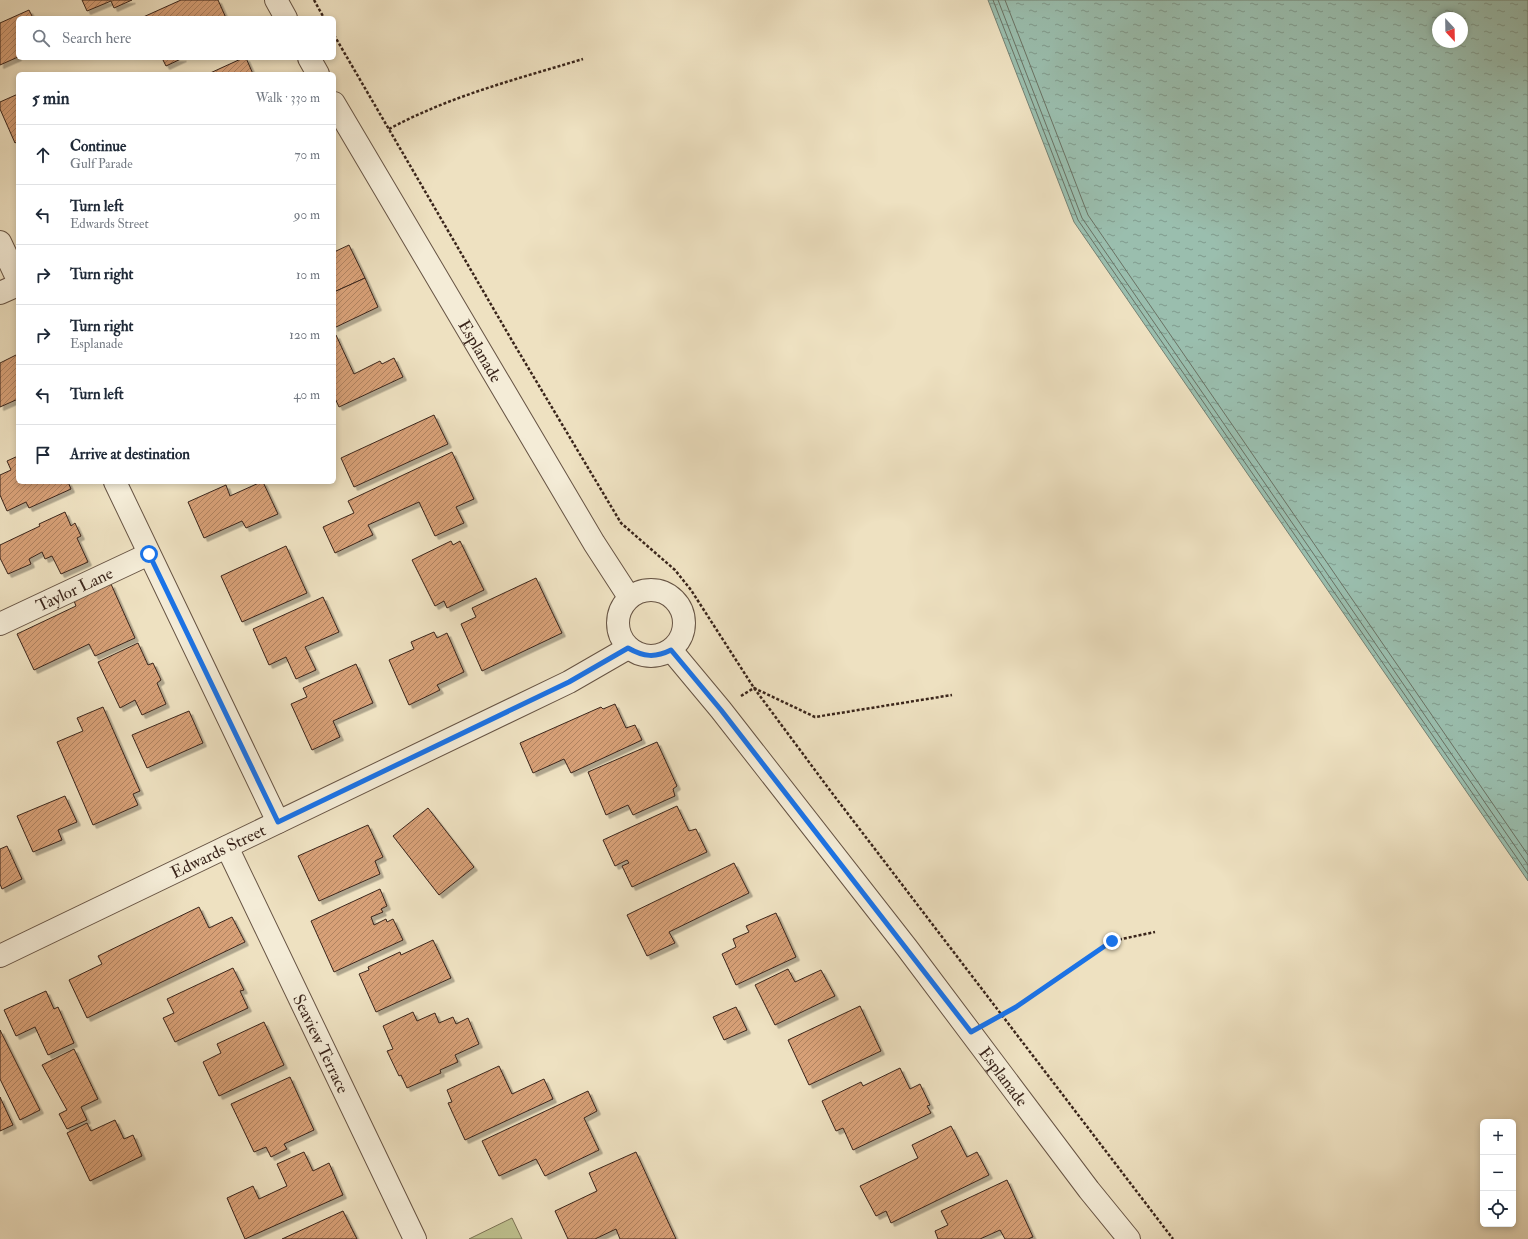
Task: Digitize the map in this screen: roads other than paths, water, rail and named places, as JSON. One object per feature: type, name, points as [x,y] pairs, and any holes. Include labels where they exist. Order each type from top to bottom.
[{"type":"street","points":[[276,0],[285,16]]},
{"type":"street","points":[[310,60],[317,72]]},
{"type":"street","name":"Esplanade","points":[[336,111],[341,131],[590,536],[630,597]]},
{"type":"street","points":[[0,242],[16,276]]},
{"type":"street","points":[[0,293],[16,286]]},
{"type":"street","points":[[116,484],[278,822]]},
{"type":"street","name":"Taylor Lane","points":[[0,624],[149,554]]},
{"type":"street","points":[[649,590],[659,591],[677,602],[682,612],[684,622],[683,632],[678,642],[671,650],[661,655],[649,656],[638,654],[628,648],[621,639],[618,622],[622,606],[630,597],[638,592],[649,590]]},
{"type":"street","name":"Edwards Street","points":[[0,956],[569,682],[628,648]]},
{"type":"street","name":"Esplanade","points":[[671,650],[721,710],[971,1032],[1089,1190],[1129,1239]]},
{"type":"street","name":"Seaview Terrace","points":[[227,847],[416,1239]]},
{"type":"water","points":[[988,0],[1528,0],[1528,881],[1074,222]]}]
